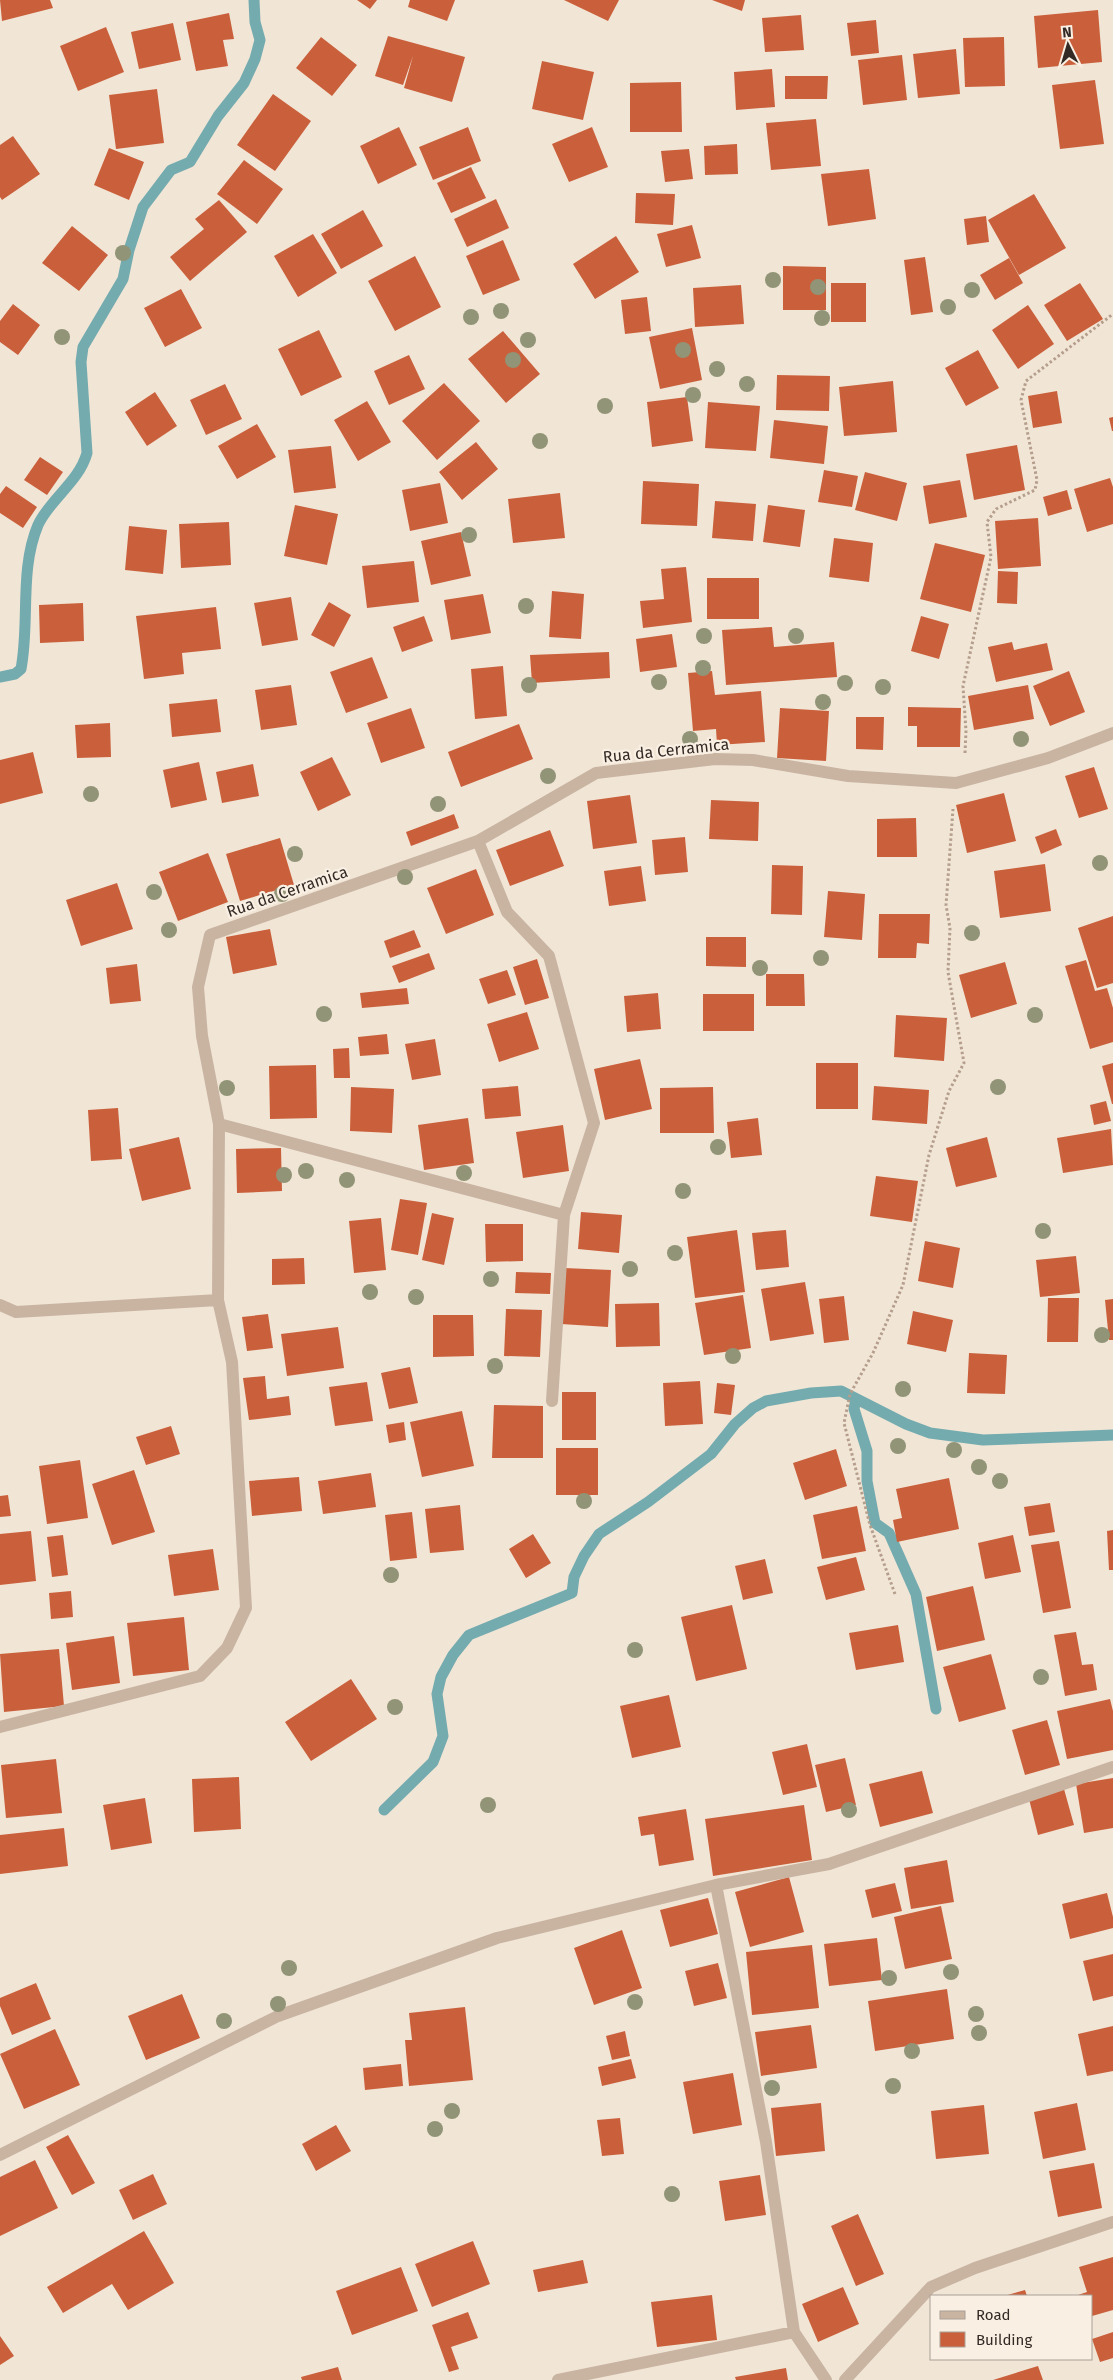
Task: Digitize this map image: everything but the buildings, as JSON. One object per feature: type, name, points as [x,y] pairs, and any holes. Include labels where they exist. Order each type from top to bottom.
[{"type":"street","name":"Rua da Cerramica","points":[[219,1124],[202,1036],[198,987],[210,935],[478,841],[596,773],[715,759],[753,760],[848,776],[956,783],[1048,758],[1113,733]]},
{"type":"street","points":[[478,841],[507,912],[550,956],[594,1123],[564,1215],[552,1401]]},
{"type":"street","points":[[0,1727],[200,1676],[227,1648],[246,1608],[232,1362],[218,1300],[219,1124],[564,1215]]},
{"type":"street","points":[[0,1306],[16,1312],[218,1300]]},
{"type":"street","points":[[0,2154],[278,2016],[497,1938],[716,1885],[829,1864],[1113,1766]]},
{"type":"street","points":[[716,1885],[766,2142],[794,2332],[826,2380]]},
{"type":"street","points":[[845,2380],[931,2287],[975,2268],[1113,2222]]},
{"type":"street","points":[[558,2380],[794,2332]]},
{"type":"path","points":[[896,1594],[870,1525],[844,1423],[850,1394],[873,1353],[903,1285],[929,1155],[950,1091],[964,1063],[948,972],[950,928],[946,905],[956,783],[964,766],[966,732],[963,686],[992,557],[987,522],[996,509],[1035,490],[1037,480],[1021,400],[1026,381],[1113,314]]},
{"type":"waterway","points":[[0,677],[15,674],[21,669],[24,651],[29,560],[32,542],[38,525],[43,516],[78,473],[87,453],[81,362],[83,347],[123,279],[129,250],[143,207],[171,170],[190,162],[218,116],[244,83],[255,59],[260,40],[255,22],[254,0]]},
{"type":"waterway","points":[[384,1810],[433,1762],[443,1736],[437,1694],[441,1677],[453,1655],[469,1635],[572,1593],[574,1577],[584,1556],[599,1534],[648,1502],[711,1454],[735,1424],[753,1408],[766,1401],[811,1393],[841,1391],[906,1424],[930,1433],[983,1440],[1113,1435]]},
{"type":"waterway","points":[[856,1399],[854,1409],[867,1451],[867,1481],[875,1523],[889,1533],[916,1594],[936,1709]]}]
